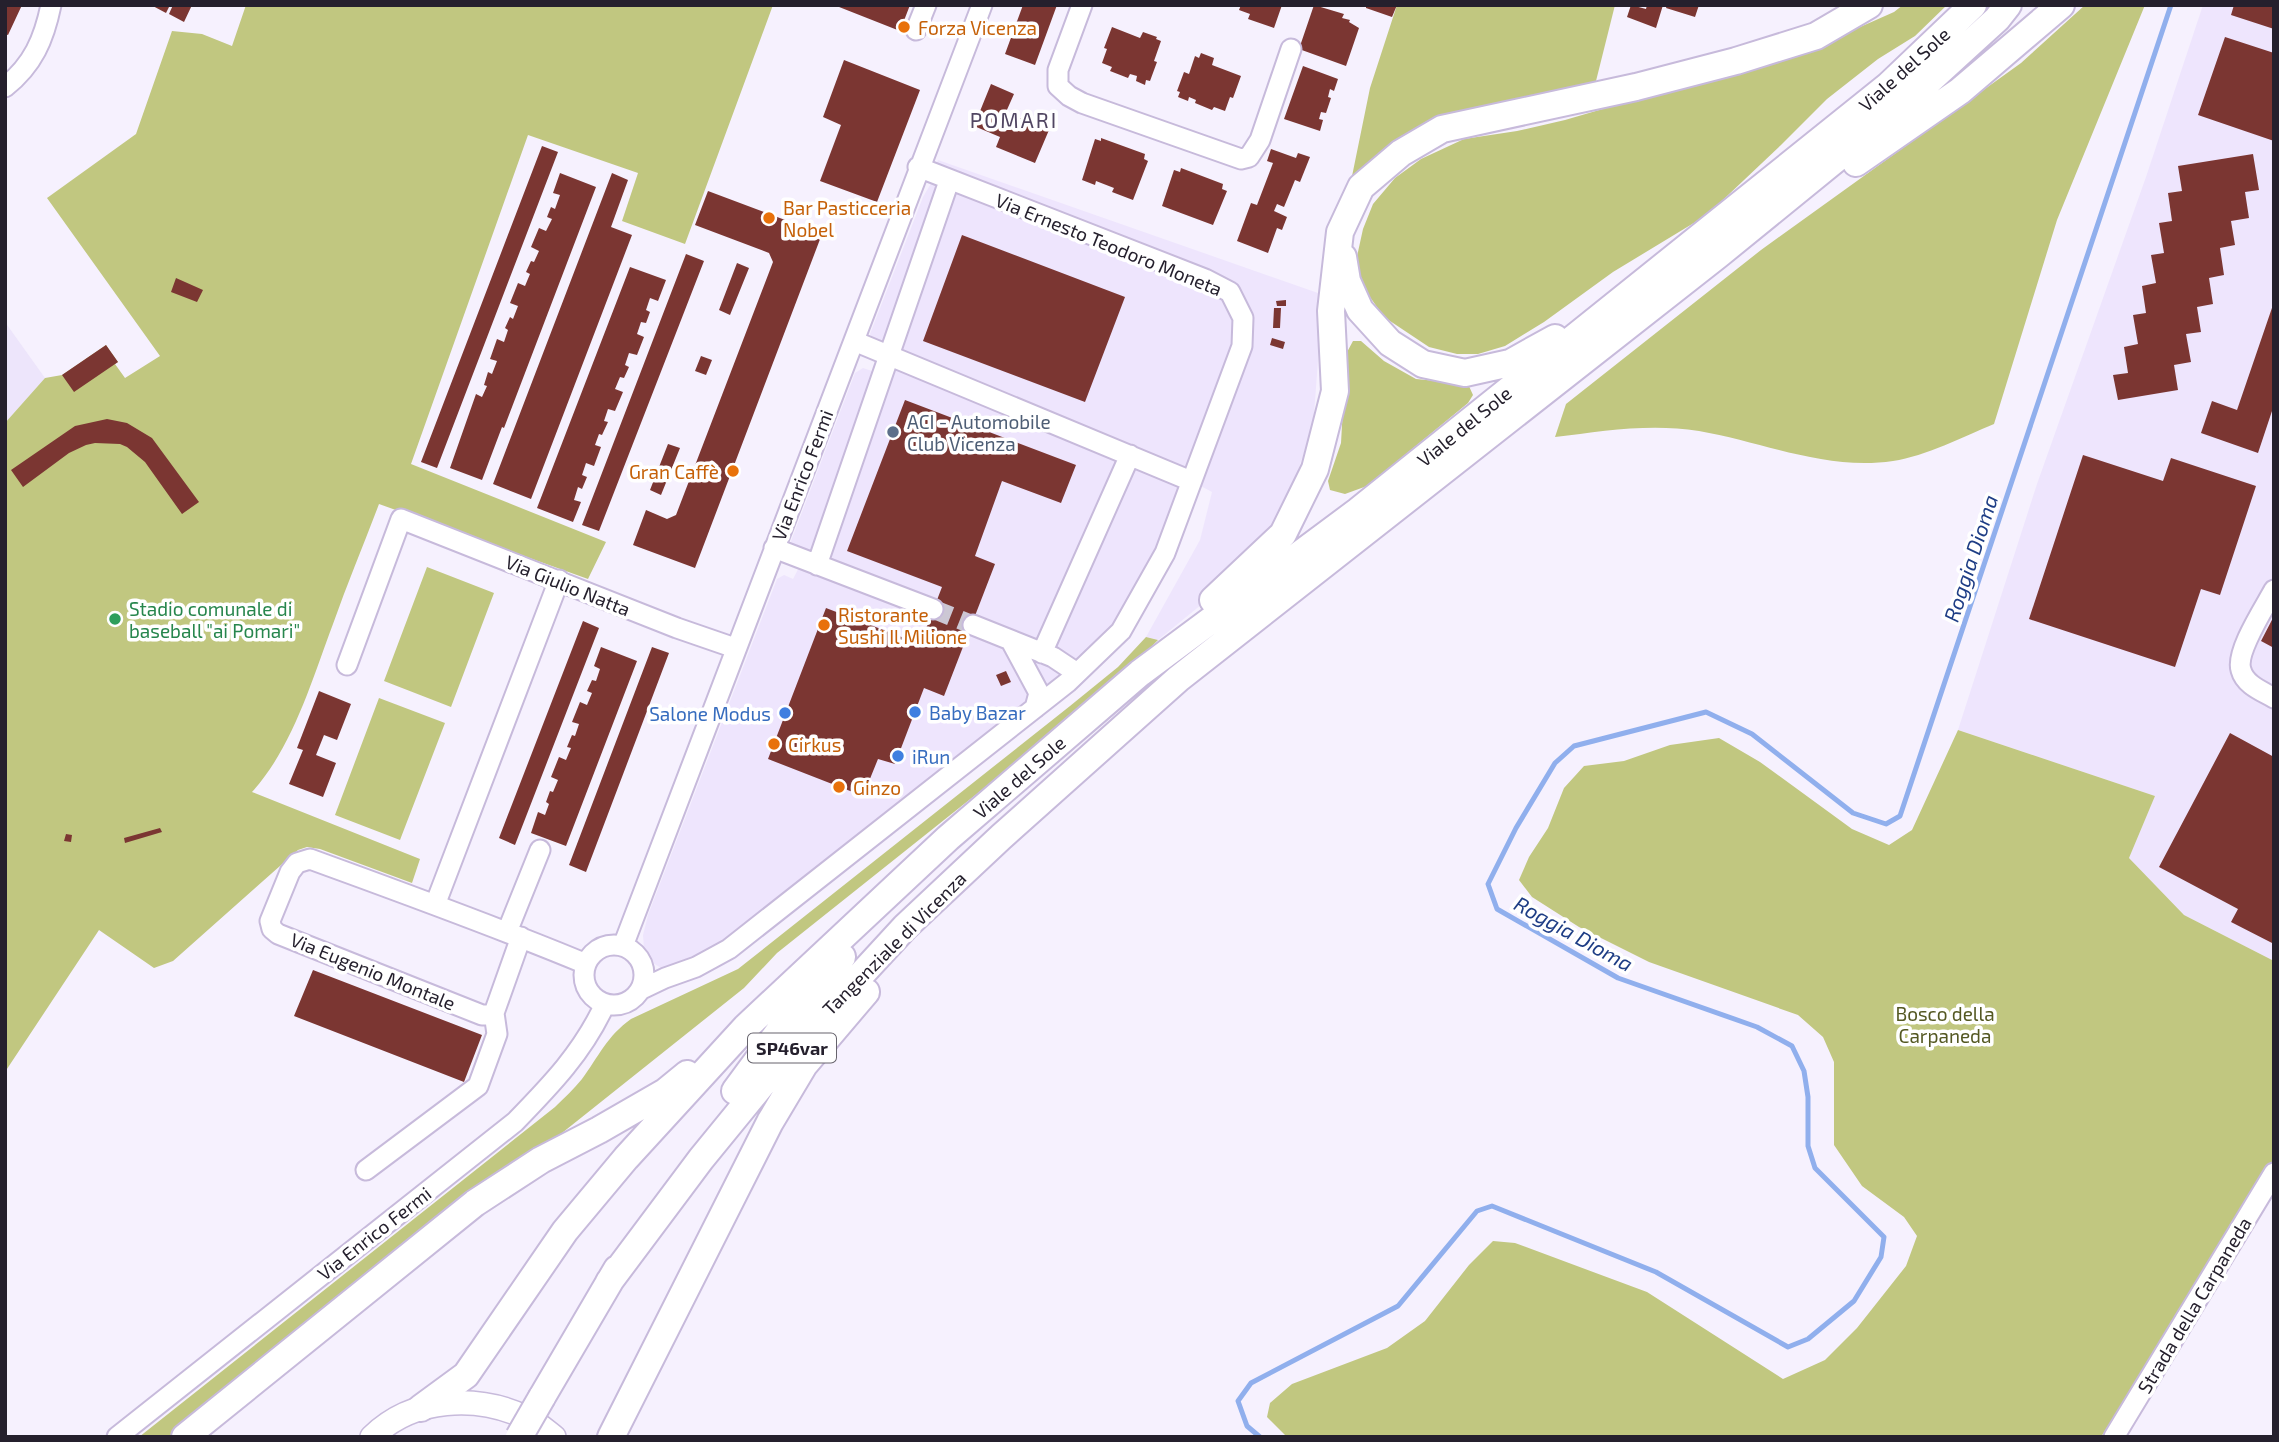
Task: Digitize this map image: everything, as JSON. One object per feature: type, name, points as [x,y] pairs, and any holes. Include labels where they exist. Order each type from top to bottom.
[{"type":"highway","points":[[1140,673],[1189,622],[1283,534],[1315,469],[1335,391],[1331,311],[1340,232],[1361,187],[1401,153],[1442,130],[1636,87],[1736,61],[1816,36],[1869,5]]},
{"type":"highway","name":"Viale del Sole","points":[[948,838],[1140,673],[1357,511],[1888,86],[1973,5]]},
{"type":"highway","points":[[1718,256],[1960,91],[2061,5]]},
{"type":"highway","name":"Viale del Sole","points":[[1001,837],[1178,679],[1718,256],[1906,103],[2003,12]]},
{"type":"highway","points":[[1340,232],[1347,281],[1360,310],[1391,343],[1423,364],[1465,373],[1510,363],[1620,301]]},
{"type":"highway","points":[[611,1437],[770,1122],[804,1065],[1001,837]]},
{"type":"highway","name":"Tangenziale di Vicenza","points":[[609,1282],[701,1159],[777,1066],[905,927],[1001,837]]},
{"type":"highway","points":[[185,1437],[475,1203],[541,1160],[665,1092],[746,1027],[948,838]]},
{"type":"highway","name":"Tangenziale di Vicenza","points":[[519,1437],[609,1282],[687,1156],[780,1030],[841,957],[948,838]]},
{"type":"highway","points":[[421,1408],[466,1375],[565,1231],[626,1158],[746,1027]]},
{"type":"main road","points":[[355,1437],[377,1432],[401,1416],[421,1408],[458,1402],[494,1405],[529,1418],[554,1437]]},
{"type":"street","points":[[5,88],[34,58],[44,34],[51,5]]},
{"type":"street","points":[[916,30],[926,5]]},
{"type":"street","name":"Via Enrico Fermi","points":[[623,946],[982,5]]},
{"type":"street","points":[[1082,5],[1058,69],[1058,86],[1083,103],[1241,159],[1249,157],[1260,140],[1291,49]]},
{"type":"street","name":"Via Ernesto Teodoro Moneta","points":[[605,1004],[621,1005],[629,1002],[642,989],[696,967],[729,949],[1035,708],[1121,631],[1165,553],[1242,346],[1243,318],[1230,292],[1205,279],[918,167]]},
{"type":"street","points":[[817,565],[949,181]]},
{"type":"street","points":[[854,341],[1191,481]]},
{"type":"street","points":[[1042,653],[1130,455]]},
{"type":"street","name":"Via Giulio Natta","points":[[347,665],[401,519],[677,628],[736,648]]},
{"type":"street","points":[[774,548],[933,609]]},
{"type":"street","points":[[435,905],[559,580]]},
{"type":"street","points":[[2274,590],[2242,651],[2240,670],[2251,686],[2274,698]]},
{"type":"street","points":[[973,625],[1053,657],[1077,673]]},
{"type":"street","points":[[1011,640],[1038,693],[1035,708]]},
{"type":"street","points":[[366,1170],[478,1086],[497,1034],[494,1013],[540,850]]},
{"type":"street","name":"Via Eugenio Montale","points":[[494,1013],[482,1015],[278,934],[272,929],[270,921],[290,872],[298,863],[310,859],[586,964]]},
{"type":"street","points":[[605,1004],[596,999],[585,983],[586,964],[597,950],[614,944],[634,951],[642,962],[645,976],[642,989]]},
{"type":"street","points":[[642,962],[680,972]]},
{"type":"street","name":"Via Enrico Fermi","points":[[117,1437],[515,1122],[562,1074],[592,1032],[605,1004]]},
{"type":"street","name":"Strada della Carpaneda","points":[[2114,1437],[2274,1173]]},
{"type":"shaded area","points":[[2203,5],[2274,5],[2274,961],[2184,915],[2129,858],[2155,796],[1958,730],[2037,484],[2146,177]]},
{"type":"shaded area","points":[[938,160],[1318,293],[1318,360],[1314,414],[1291,491],[1260,543],[1207,600],[1158,640],[1146,637],[1200,540],[1212,492],[1195,483],[1131,620],[712,963],[672,970],[661,968],[653,963],[644,949],[643,935],[648,915],[777,579],[784,575],[793,579],[806,554],[793,549],[791,541],[855,373],[863,368],[875,372],[886,345],[874,342],[870,334],[923,197],[933,180],[932,175]]},
{"type":"shaded area","points":[[5,322],[45,378],[5,423]]},
{"type":"green space","points":[[246,5],[773,5],[685,244],[622,221],[638,173],[528,135],[411,464],[606,542],[588,579],[379,504],[300,712],[279,755],[252,792],[420,859],[412,883],[320,849],[307,847],[298,850],[173,961],[154,968],[99,930],[5,1072],[5,423],[45,378],[62,375],[106,345],[125,378],[160,356],[47,198],[136,134],[172,31],[202,34],[232,46]]},
{"type":"green space","points":[[1397,5],[1615,5],[1596,81],[1425,127],[1350,186],[1370,88]]},
{"type":"green space","points":[[1903,5],[1947,5],[1915,36],[1878,59],[1827,99],[1707,215],[1613,272],[1544,322],[1505,346],[1478,354],[1457,354],[1429,347],[1384,317],[1365,290],[1356,261],[1363,229],[1373,204],[1395,178],[1421,159],[1464,139],[1565,120],[1815,47],[1894,12]]},
{"type":"green space","points":[[2085,5],[2145,5],[2057,220],[1994,424],[1918,455],[1868,463],[1819,459],[1681,429],[1627,429],[1555,437],[1566,404],[1761,250],[2021,63]]},
{"type":"green space","points":[[1353,341],[1361,341],[1384,361],[1416,379],[1468,384],[1473,395],[1468,403],[1367,486],[1345,494],[1330,490],[1328,481],[1341,443],[1346,354]]},
{"type":"green space","points":[[427,567],[494,593],[451,707],[384,681]]},
{"type":"green space","points":[[1146,637],[1158,640],[1111,687],[777,953],[744,988],[180,1437],[139,1437],[555,1107],[582,1079],[609,1039],[631,1019],[738,969],[1118,667]]},
{"type":"green space","points":[[379,698],[445,723],[400,840],[335,815]]},
{"type":"green space","name":"Bosco della Carpaneda","points":[[1958,730],[2155,796],[2129,858],[2184,915],[2274,961],[2274,1167],[2101,1437],[1287,1437],[1267,1417],[1270,1403],[1292,1384],[1387,1348],[1425,1321],[1469,1265],[1493,1241],[1515,1243],[1647,1292],[1783,1379],[1825,1360],[1857,1328],[1906,1266],[1917,1236],[1904,1217],[1862,1186],[1834,1145],[1834,1062],[1823,1037],[1798,1015],[1649,962],[1579,927],[1532,897],[1519,880],[1529,857],[1548,828],[1564,788],[1584,766],[1624,761],[1670,745],[1719,738],[1760,762],[1852,829],[1889,845],[1912,830]]},
{"type":"building","points":[[5,5],[22,5],[8,35],[5,34]]},
{"type":"building","points":[[151,5],[170,5],[166,13]]},
{"type":"building","points":[[173,5],[192,5],[184,22],[169,14]]},
{"type":"building","points":[[834,5],[910,5],[900,31]]},
{"type":"building","points":[[1023,5],[1057,5],[1035,65],[1005,54]]},
{"type":"building","points":[[1241,5],[1282,5],[1274,28],[1248,19],[1250,14],[1239,10]]},
{"type":"building","points":[[1314,5],[1344,14],[1342,18],[1350,20],[1349,22],[1359,28],[1346,66],[1299,49]]},
{"type":"building","points":[[1366,5],[1397,5],[1392,17],[1366,8]]},
{"type":"building","points":[[1631,5],[1646,9],[1647,5],[1663,5],[1656,28],[1627,17]]},
{"type":"building","points":[[1667,5],[1699,5],[1695,17],[1666,8]]},
{"type":"building","points":[[2234,5],[2274,5],[2274,29],[2231,15]]},
{"type":"building","points":[[1112,27],[1140,38],[1143,32],[1161,41],[1154,61],[1157,62],[1150,81],[1146,80],[1145,85],[1136,81],[1137,76],[1130,74],[1128,78],[1110,71],[1112,67],[1102,63]]},
{"type":"building","points":[[2225,37],[2274,53],[2274,141],[2198,115]]},
{"type":"building","points":[[1201,53],[1214,58],[1212,65],[1241,76],[1225,111],[1214,107],[1212,110],[1195,103],[1196,100],[1189,97],[1188,101],[1178,97],[1180,92],[1177,91],[1184,72],[1189,74],[1195,56],[1199,58]]},
{"type":"building","points":[[844,60],[920,90],[877,202],[820,181],[841,125],[823,117]]},
{"type":"building","points":[[1303,66],[1338,79],[1334,91],[1330,89],[1328,97],[1331,98],[1326,113],[1321,112],[1319,119],[1323,120],[1320,131],[1284,119]]},
{"type":"building","points":[[991,84],[1014,94],[1006,112],[1049,130],[1035,163],[996,147],[1000,137],[974,126]]},
{"type":"building","points":[[1101,138],[1145,154],[1144,159],[1148,161],[1133,200],[1112,192],[1114,188],[1096,181],[1095,185],[1082,180],[1095,139],[1101,141]]},
{"type":"building","points":[[542,146],[558,152],[437,468],[421,462]]},
{"type":"building","points":[[1271,149],[1296,158],[1298,153],[1310,157],[1300,182],[1295,180],[1284,207],[1277,204],[1274,211],[1287,217],[1282,230],[1277,228],[1268,253],[1237,241],[1251,203],[1257,205],[1273,163],[1267,161]]},
{"type":"building","points":[[2253,154],[2259,190],[2245,192],[2249,218],[2231,221],[2235,245],[2220,248],[2224,275],[2209,278],[2213,304],[2197,307],[2201,332],[2186,334],[2191,362],[2174,365],[2178,390],[2118,400],[2113,375],[2128,373],[2124,347],[2138,344],[2133,315],[2146,313],[2142,286],[2156,283],[2151,255],[2164,253],[2159,223],[2172,221],[2168,193],[2182,191],[2178,166]]},
{"type":"building","points":[[1181,168],[1223,184],[1222,189],[1227,191],[1213,225],[1162,206],[1174,170],[1180,172]]},
{"type":"building","points":[[560,173],[596,187],[482,480],[450,468],[476,394],[482,397],[487,386],[484,385],[488,372],[492,374],[497,361],[490,359],[497,339],[504,342],[508,330],[505,328],[510,317],[513,319],[518,306],[510,303],[518,283],[525,286],[530,274],[526,272],[539,251],[531,247],[539,228],[546,231],[552,219],[547,217],[551,207],[555,209],[560,195],[553,193]]},
{"type":"building","points":[[612,173],[628,180],[611,227],[632,235],[531,499],[493,484]]},
{"type":"building","points":[[708,191],[822,234],[695,568],[633,545],[646,510],[667,519],[676,515],[773,262],[769,253],[695,225]]},
{"type":"building","points":[[962,235],[1125,297],[1085,402],[923,341]]},
{"type":"building","points":[[686,254],[704,261],[599,531],[582,525]]},
{"type":"building","points":[[737,263],[749,268],[730,315],[719,310]]},
{"type":"building","points":[[630,267],[666,280],[658,301],[650,298],[646,310],[650,312],[646,323],[641,322],[637,334],[644,337],[637,355],[629,353],[625,365],[629,367],[624,378],[620,377],[615,389],[623,392],[615,411],[608,409],[604,421],[608,422],[595,445],[601,447],[594,466],[586,463],[582,475],[587,477],[582,489],[578,487],[574,500],[581,502],[573,522],[537,508]]},
{"type":"building","points":[[176,278],[203,290],[197,302],[171,292]]},
{"type":"building","points":[[1286,300],[1286,306],[1277,306],[1276,301]]},
{"type":"building","points":[[2274,302],[2274,405],[2258,453],[2201,433],[2212,401],[2237,410]]},
{"type":"building","points":[[1274,308],[1281,308],[1280,328],[1273,328]]},
{"type":"building","points":[[1272,338],[1285,342],[1283,349],[1270,345]]},
{"type":"building","points":[[106,345],[118,362],[74,392],[62,375]]},
{"type":"building","points":[[701,356],[712,360],[706,375],[695,371]]},
{"type":"building","points":[[905,400],[1076,465],[1061,503],[1002,481],[975,556],[995,564],[944,696],[924,688],[895,764],[878,759],[863,796],[768,759],[826,608],[920,644],[942,587],[847,551]]},
{"type":"building","points":[[107,419],[127,423],[152,438],[199,502],[182,514],[145,462],[120,444],[86,445],[69,453],[23,487],[11,470],[75,426]]},
{"type":"building","points":[[668,444],[680,448],[661,495],[650,490]]},
{"type":"building","points":[[2083,455],[2163,481],[2171,458],[2256,486],[2220,595],[2201,589],[2175,667],[2029,619]]},
{"type":"building","points":[[2274,616],[2274,648],[2261,641]]},
{"type":"building","points":[[583,621],[599,628],[515,845],[499,838]]},
{"type":"building","points":[[601,647],[637,661],[566,846],[531,833],[538,812],[545,815],[550,791],[553,792],[558,780],[551,777],[559,757],[566,760],[571,748],[567,747],[579,724],[572,722],[580,702],[587,705],[592,693],[587,691],[592,680],[596,681],[600,669],[594,666]]},
{"type":"building","points":[[652,647],[669,653],[586,872],[569,865]]},
{"type":"building","points":[[1006,671],[1011,682],[1001,686],[996,675]]},
{"type":"building","points":[[319,691],[351,704],[337,740],[324,735],[316,755],[336,763],[323,797],[289,784],[303,750],[297,748]]},
{"type":"building","points":[[2230,733],[2274,757],[2274,944],[2231,922],[2238,909],[2159,867]]},
{"type":"building","points":[[160,828],[162,832],[125,843],[124,838]]},
{"type":"building","points":[[66,834],[72,835],[71,842],[64,841]]},
{"type":"building","points":[[313,970],[482,1035],[464,1082],[294,1016]]},
{"type":"waterway","name":"Roggia Dioma","points":[[1260,1437],[1247,1426],[1238,1401],[1251,1383],[1398,1306],[1477,1211],[1492,1206],[1656,1272],[1788,1347],[1808,1339],[1854,1301],[1881,1257],[1884,1237],[1815,1168],[1808,1146],[1808,1097],[1804,1071],[1792,1046],[1757,1027],[1618,978],[1497,909],[1488,884],[1516,828],[1555,763],[1574,746],[1706,712],[1752,734],[1853,813],[1886,824],[1900,816],[2171,5]]},
{"type":"tunnel","points":[[933,609],[973,625]]},
{"type":"place","name":"Forza Vicenza","points":[[904,27]]},
{"type":"place","name":"Bar Pasticceria Nobel","points":[[769,218]]},
{"type":"place","name":"ACI - Automobile Club Vicenza","points":[[893,432]]},
{"type":"place","name":"Gran Caffè","points":[[733,471]]},
{"type":"place","name":"Stadio comunale di baseball \"ai Pomari\"","points":[[115,619]]},
{"type":"place","name":"Ristorante Sushi Il Milione","points":[[824,625]]},
{"type":"place","name":"Baby Bazar","points":[[915,712]]},
{"type":"place","name":"Salone Modus","points":[[785,713]]},
{"type":"place","name":"Cirkus","points":[[774,744]]},
{"type":"place","name":"iRun","points":[[898,756]]},
{"type":"place","name":"Ginzo","points":[[839,787]]},
{"type":"district","name":"POMARI","points":[[1014,119]]}]
